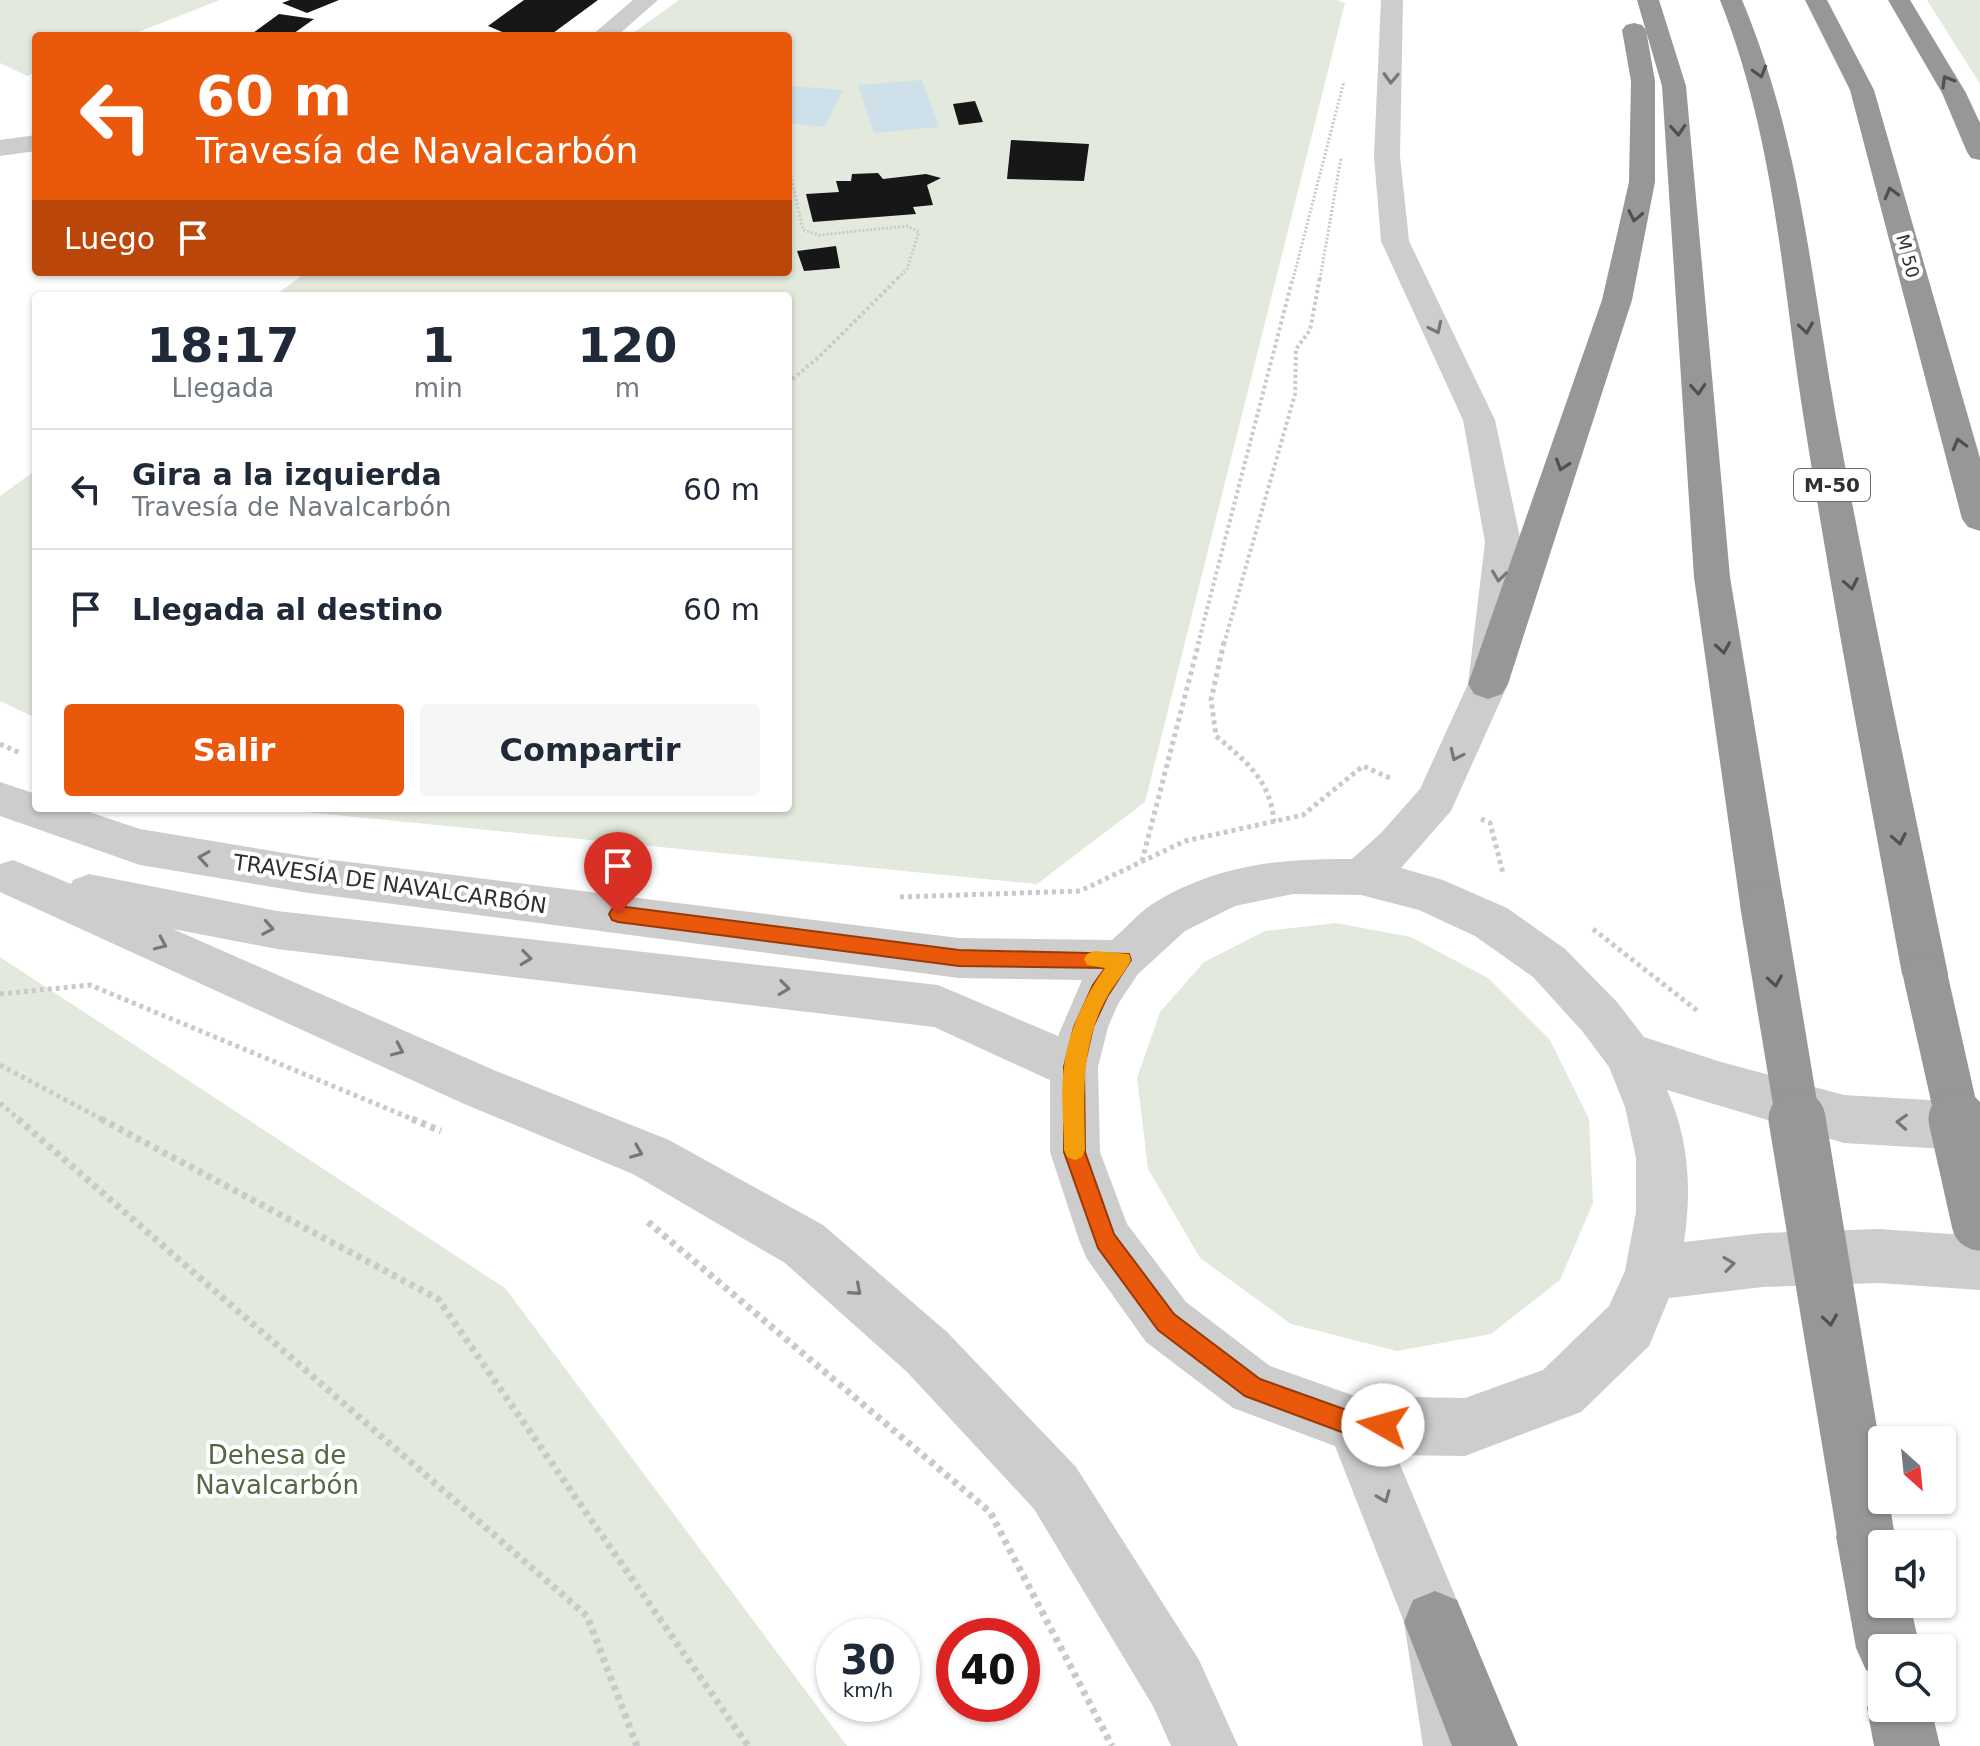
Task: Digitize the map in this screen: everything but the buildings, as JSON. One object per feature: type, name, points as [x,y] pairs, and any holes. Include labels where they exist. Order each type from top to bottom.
[{"type":"highway","points":[[1488,684],[1617,300],[1642,182],[1643,81],[1629,0]]},
{"type":"highway","points":[[1648,0],[1674,86],[1712,577],[1762,904],[1866,1536],[1885,1634]]},
{"type":"highway","name":"M-50","points":[[1731,0],[1752,45],[1775,123],[1819,414],[1925,974],[1980,1222]]},
{"type":"highway","name":"M 50","points":[[1816,0],[1862,90],[1980,519]]},
{"type":"highway","points":[[1899,0],[1954,93],[1980,152]]},
{"type":"highway","points":[[1916,0],[1942,26]]},
{"type":"highway","points":[[1435,1622],[1485,1746]]},
{"type":"highway","points":[[1902,1722],[1907,1746]]},
{"type":"street","points":[[608,32],[647,0]]},
{"type":"street","points":[[1361,877],[1396,846],[1436,799],[1488,684],[1503,542],[1479,420],[1395,241],[1387,156],[1392,0]]},
{"type":"street","points":[[0,148],[32,144]]},
{"type":"street","name":"TRAVESÍA DE NAVALCARBÓN","points":[[0,799],[32,810]]},
{"type":"street","name":"TRAVESÍA DE NAVALCARBÓN","points":[[38,812],[140,847],[309,875],[959,958],[1122,960]]},
{"type":"street","points":[[6,875],[277,930],[938,1006],[1074,1067]]},
{"type":"street","points":[[6,875],[479,1087],[651,1157],[804,1244],[927,1352],[1055,1488],[1176,1683],[1205,1746]]},
{"type":"street","points":[[1293,876],[1361,877],[1427,893],[1491,922],[1549,963],[1600,1017],[1628,1054],[1650,1107],[1662,1158],[1662,1212],[1652,1273],[1629,1326],[1561,1392],[1465,1427],[1355,1425],[1253,1388],[1166,1322],[1106,1240],[1075,1152],[1074,1067],[1094,1003],[1122,960],[1169,917],[1227,889],[1293,876]]},
{"type":"street","points":[[1628,1054],[1721,1085],[1844,1119],[1980,1127]]},
{"type":"street","points":[[1652,1273],[1763,1260],[1879,1256],[1980,1263]]},
{"type":"street","points":[[1355,1425],[1435,1622],[1456,1746]]},
{"type":"path","points":[[1141,862],[1346,76]]},
{"type":"path","points":[[1274,822],[1274,804],[1266,781],[1216,736],[1211,700],[1225,639],[1295,394],[1296,349],[1310,330],[1343,151]]},
{"type":"path","points":[[792,182],[803,230],[819,235],[907,226],[919,232],[907,269],[792,380]]},
{"type":"path","points":[[895,897],[1080,891],[1185,841],[1303,815],[1363,766],[1490,823],[1501,872],[1515,880]]},
{"type":"path","points":[[1581,920],[1699,1012]]},
{"type":"path","points":[[0,994],[90,985],[450,1135]]},
{"type":"path","points":[[0,1065],[438,1299],[748,1746]]},
{"type":"path","points":[[0,1103],[587,1616],[637,1746]]},
{"type":"path","points":[[637,1213],[990,1512],[1112,1746]]},
{"type":"green space","points":[[0,0],[220,0],[138,32],[32,32],[32,74],[27,76],[0,63]]},
{"type":"green space","points":[[679,0],[1336,0],[1345,3],[1145,802],[1037,884],[305,812],[792,812],[792,292],[280,292],[302,276],[792,276],[792,32],[635,32]]},
{"type":"green space","points":[[1927,0],[1980,0],[1980,84]]},
{"type":"green space","points":[[32,473],[32,716],[0,701],[0,496]]},
{"type":"green space","points":[[1336,923],[1411,937],[1488,978],[1550,1040],[1589,1119],[1593,1203],[1560,1280],[1491,1334],[1397,1351],[1291,1324],[1200,1258],[1148,1169],[1137,1078],[1160,1012],[1204,962],[1265,931]]},
{"type":"green space","name":"Dehesa de Navalcarbón","points":[[0,957],[505,1288],[816,1704],[816,1722],[829,1722],[847,1746],[0,1746]]},
{"type":"shaded area","points":[[922,80],[939,127],[874,133],[858,85]]},
{"type":"shaded area","points":[[792,88],[843,90],[825,127],[792,123]]},
{"type":"slow traffic","points":[[1075,1150],[1074,1067],[1084,1027],[1100,991],[1122,960],[1094,959]]},
{"type":"route","points":[[618,914],[959,958],[1122,960],[1100,991],[1084,1027],[1074,1067],[1075,1152],[1106,1240],[1166,1322],[1253,1388],[1355,1425],[1383,1425]]}]
